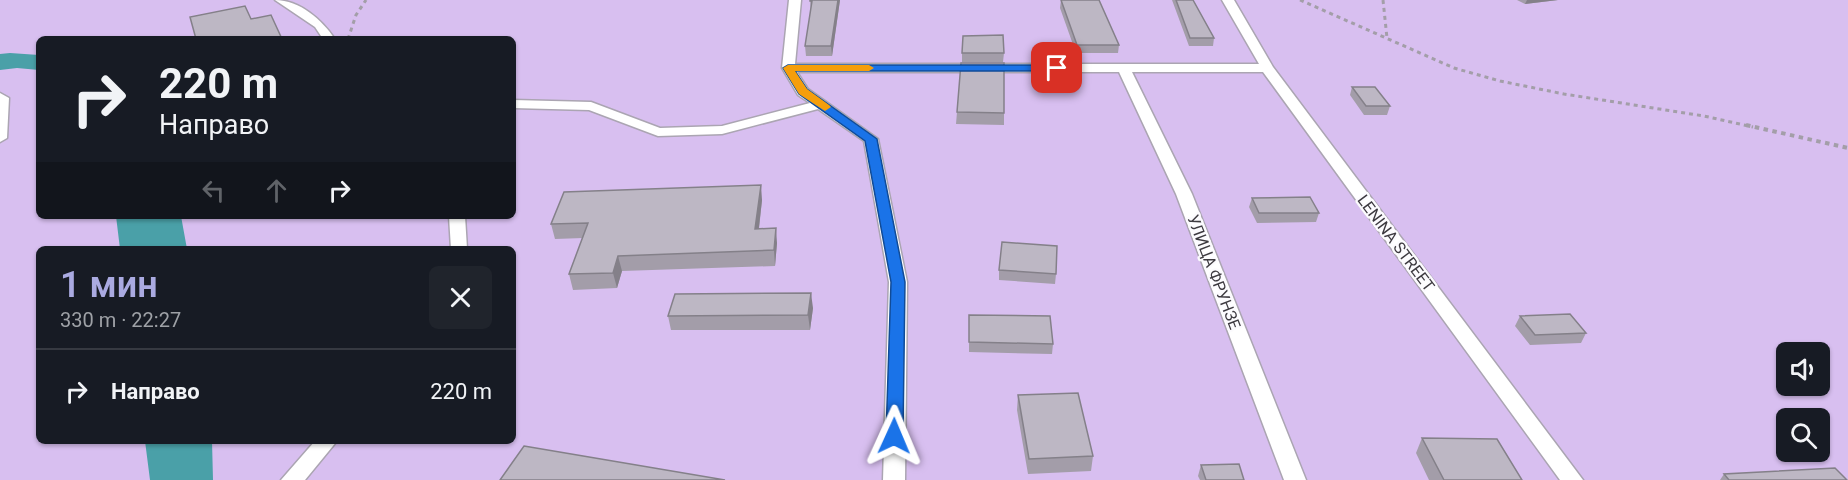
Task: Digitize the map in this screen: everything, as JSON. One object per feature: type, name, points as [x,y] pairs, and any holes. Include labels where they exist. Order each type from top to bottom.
[{"type":"street","points":[[281,0],[319,25],[327,36]]},
{"type":"street","points":[[795,0],[788,68],[803,92],[871,139],[898,282],[894,480]]},
{"type":"street","name":"LENINA STREET","points":[[1228,0],[1267,68],[1572,480]]},
{"type":"street","points":[[788,68],[1267,68]]},
{"type":"street","name":"УЛИЦА ФРУНЗЕ","points":[[1124,68],[1184,194],[1295,480]]},
{"type":"street","points":[[0,98],[2,98],[0,138]]},
{"type":"street","points":[[516,104],[591,106],[658,132],[722,130],[821,104]]},
{"type":"street","points":[[457,219],[459,246]]},
{"type":"street","points":[[292,480],[324,444]]},
{"type":"path","points":[[349,36],[356,15],[366,0]]},
{"type":"path","points":[[1300,0],[1454,68],[1500,81],[1564,94],[1704,116],[1848,148]]},
{"type":"path","points":[[1383,0],[1384,24],[1388,38]]},
{"type":"shaded area","points":[[0,0],[1848,0],[1848,480],[0,480]]},
{"type":"water","points":[[0,54],[36,55],[36,70],[17,68],[0,70]]},
{"type":"water","points":[[116,219],[182,219],[186,246],[120,246]]},
{"type":"water","points":[[145,444],[212,444],[213,480],[150,480]]},
{"type":"building","points":[[810,0],[838,0],[831,46],[805,46],[812,1]]},
{"type":"building","points":[[1061,0],[1099,0],[1119,45],[1077,45]]},
{"type":"building","points":[[1176,0],[1193,0],[1214,38],[1190,38]]},
{"type":"building","points":[[245,6],[251,19],[271,15],[281,36],[195,36],[190,17]]},
{"type":"building","points":[[1003,35],[1004,53],[962,53],[963,36]]},
{"type":"building","points":[[961,63],[1004,63],[1004,113],[957,112]]},
{"type":"building","points":[[1352,87],[1375,87],[1390,106],[1366,106]]},
{"type":"building","points":[[761,185],[755,229],[776,228],[774,250],[618,256],[613,273],[569,274],[588,223],[551,224],[564,192]]},
{"type":"building","points":[[1310,197],[1319,213],[1259,213],[1252,198]]},
{"type":"building","points":[[1002,242],[1057,246],[1056,274],[999,270]]},
{"type":"building","points":[[811,293],[808,315],[668,316],[675,294]]},
{"type":"building","points":[[1570,314],[1586,333],[1535,335],[1520,316]]},
{"type":"building","points":[[969,315],[1050,316],[1053,344],[969,342]]},
{"type":"building","points":[[1078,393],[1093,456],[1029,459],[1018,395]]},
{"type":"building","points":[[1422,438],[1497,439],[1522,480],[1444,480]]},
{"type":"building","points":[[524,446],[725,480],[500,480]]},
{"type":"building","points":[[1239,464],[1244,480],[1206,480],[1201,465]]},
{"type":"building","points":[[1835,468],[1847,480],[1729,480],[1724,474]]},
{"type":"slow traffic","points":[[825,107],[803,92],[788,68],[869,68]]},
{"type":"route","points":[[894,436],[898,282],[871,139],[803,92],[788,68],[1057,68]]}]
